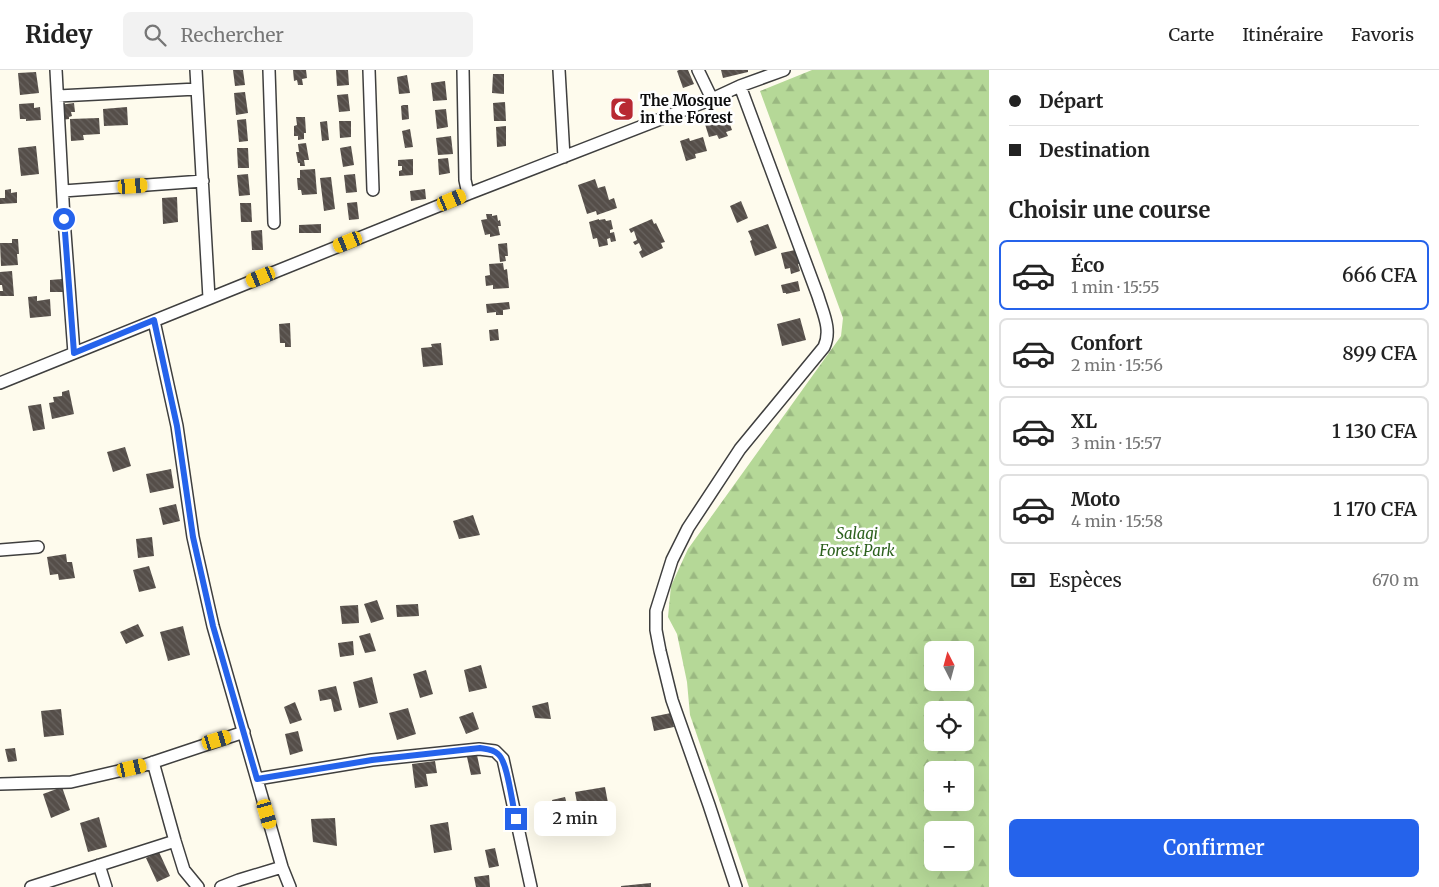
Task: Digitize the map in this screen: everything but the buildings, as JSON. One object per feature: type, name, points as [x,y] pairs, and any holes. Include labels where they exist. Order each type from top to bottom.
[{"type":"street","points":[[56,70],[74,353]]},
{"type":"street","points":[[196,70],[209,298]]},
{"type":"street","points":[[269,70],[274,223]]},
{"type":"street","points":[[369,70],[373,190]]},
{"type":"street","points":[[463,70],[465,180],[468,194]]},
{"type":"street","points":[[559,70],[564,157]]},
{"type":"street","points":[[698,70],[712,99]]},
{"type":"street","points":[[0,383],[468,194],[784,70]]},
{"type":"street","points":[[736,887],[672,700],[658,644],[656,611],[672,560],[688,528],[740,449],[824,347],[828,339],[828,331],[818,296],[740,86]]},
{"type":"street","points":[[58,96],[197,89]]},
{"type":"street","points":[[63,191],[203,181]]},
{"type":"street","points":[[154,320],[177,426],[195,546],[213,626],[282,867],[290,887]]},
{"type":"street","points":[[0,550],[38,547]]},
{"type":"street","points":[[0,784],[71,782],[153,762],[244,732]]},
{"type":"street","points":[[257,779],[372,760],[480,748],[495,751],[503,759],[531,887]]},
{"type":"street","points":[[153,762],[184,870],[198,887]]},
{"type":"street","points":[[31,887],[175,841]]},
{"type":"street","points":[[100,865],[106,887]]},
{"type":"street","points":[[221,887],[282,867]]},
{"type":"green space","name":"Salagi Forest Park","points":[[812,70],[989,70],[989,887],[749,887],[690,715],[687,682],[677,634],[668,617],[671,586],[688,549],[841,336],[843,318],[760,91]]},
{"type":"place","name":"The Mosque in the Forest","points":[[622,109]]},
{"type":"route","points":[[64,219],[74,353],[154,320],[177,426],[193,537],[213,626],[257,779],[372,760],[480,748],[488,749],[495,751],[503,759],[516,819]]}]
